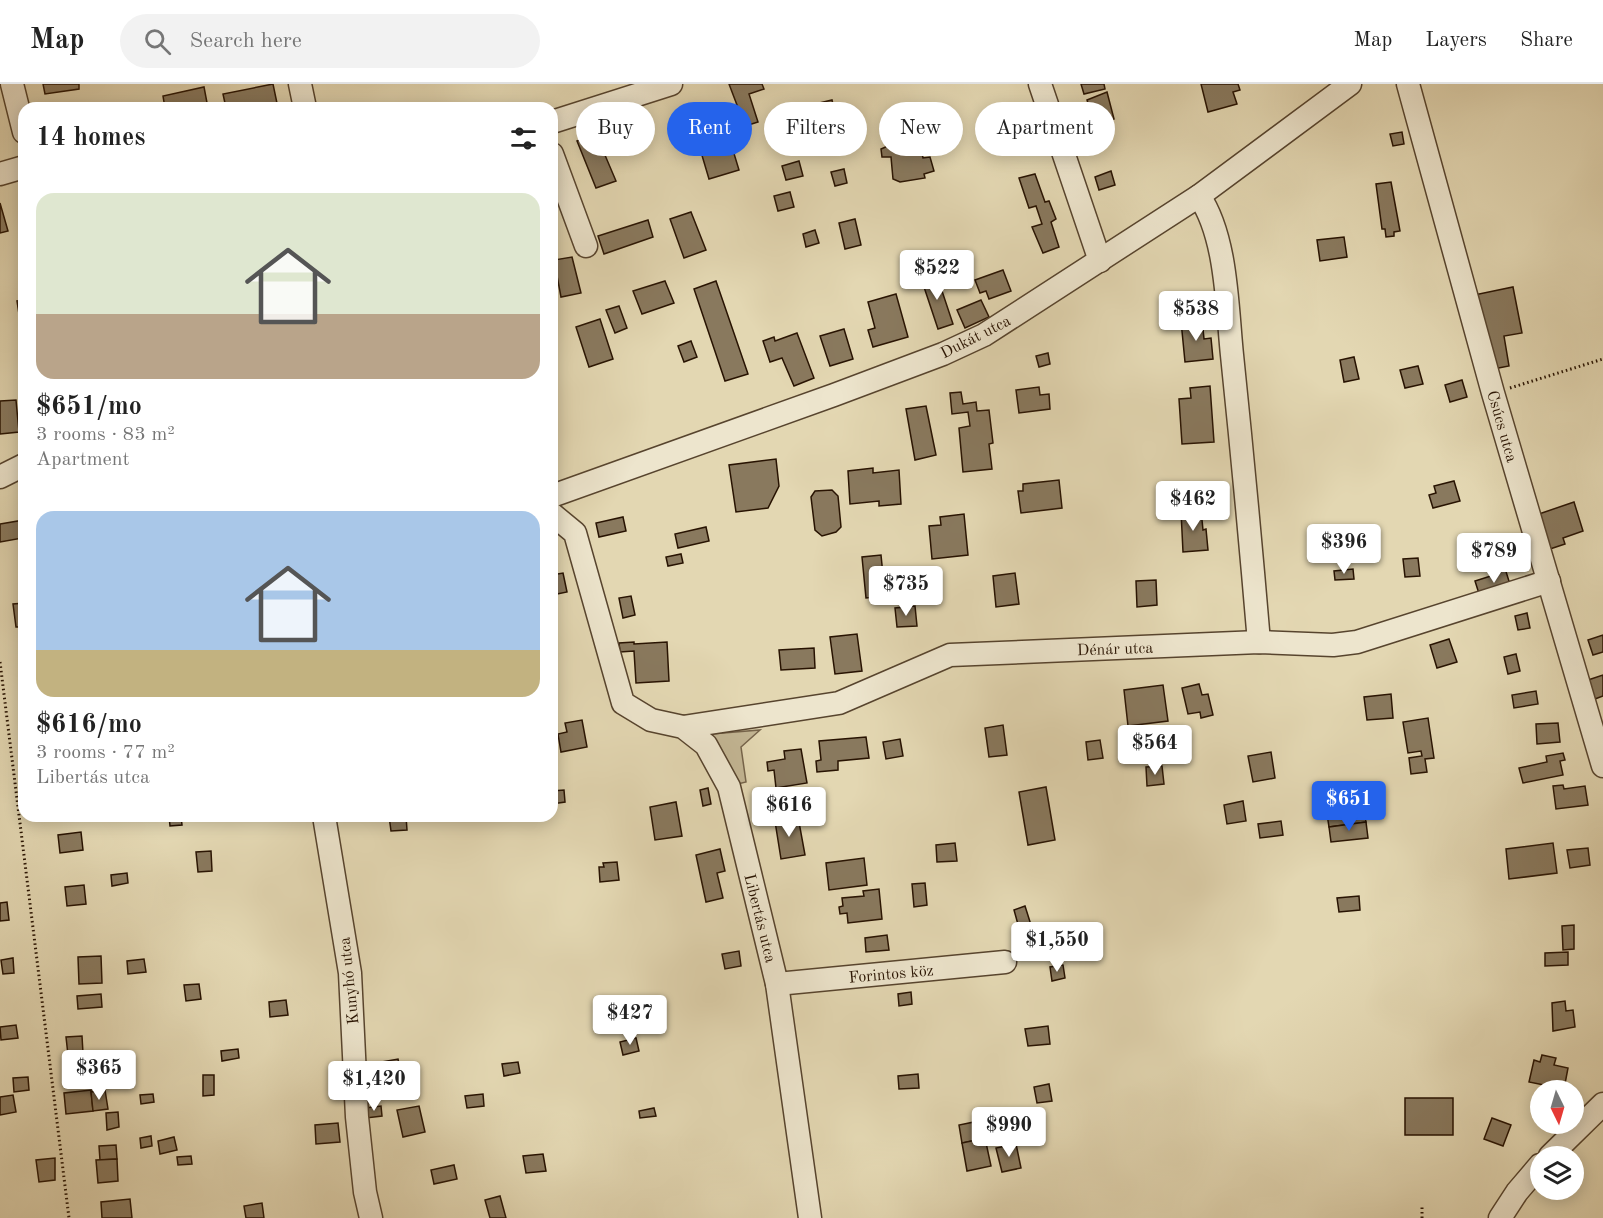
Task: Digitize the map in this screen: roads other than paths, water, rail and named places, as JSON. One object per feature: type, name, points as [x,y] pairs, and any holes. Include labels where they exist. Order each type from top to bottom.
[{"type":"street","points":[[12,84],[18,108]]},
{"type":"street","points":[[300,84],[304,102]]},
{"type":"street","points":[[558,120],[671,84]]},
{"type":"street","points":[[1040,84],[1100,261]]},
{"type":"street","name":"Dukát utca","points":[[558,494],[943,354],[984,335],[1199,196],[1350,84]]},
{"type":"street","name":"Csúcs utca","points":[[1408,84],[1493,393],[1603,766]]},
{"type":"street","points":[[558,170],[586,246]]},
{"type":"street","points":[[1199,196],[1210,213],[1223,277],[1243,454],[1259,642]]},
{"type":"street","points":[[0,477],[18,468]]},
{"type":"street","name":"Libertás utca","points":[[558,519],[575,533],[623,703],[651,720],[683,727],[706,745],[729,787],[777,984],[810,1218]]},
{"type":"street","name":"Dénár utca","points":[[683,727],[839,703],[950,655],[1259,642],[1333,645],[1357,642],[1549,581]]},
{"type":"street","name":"Kunyhó utca","points":[[325,822],[350,973],[357,1117],[365,1192],[371,1218]]},
{"type":"street","name":"Forintos köz","points":[[777,984],[1005,962]]},
{"type":"street","points":[[1560,1146],[1603,1104]]},
{"type":"street","points":[[1500,1218],[1530,1177]]}]
